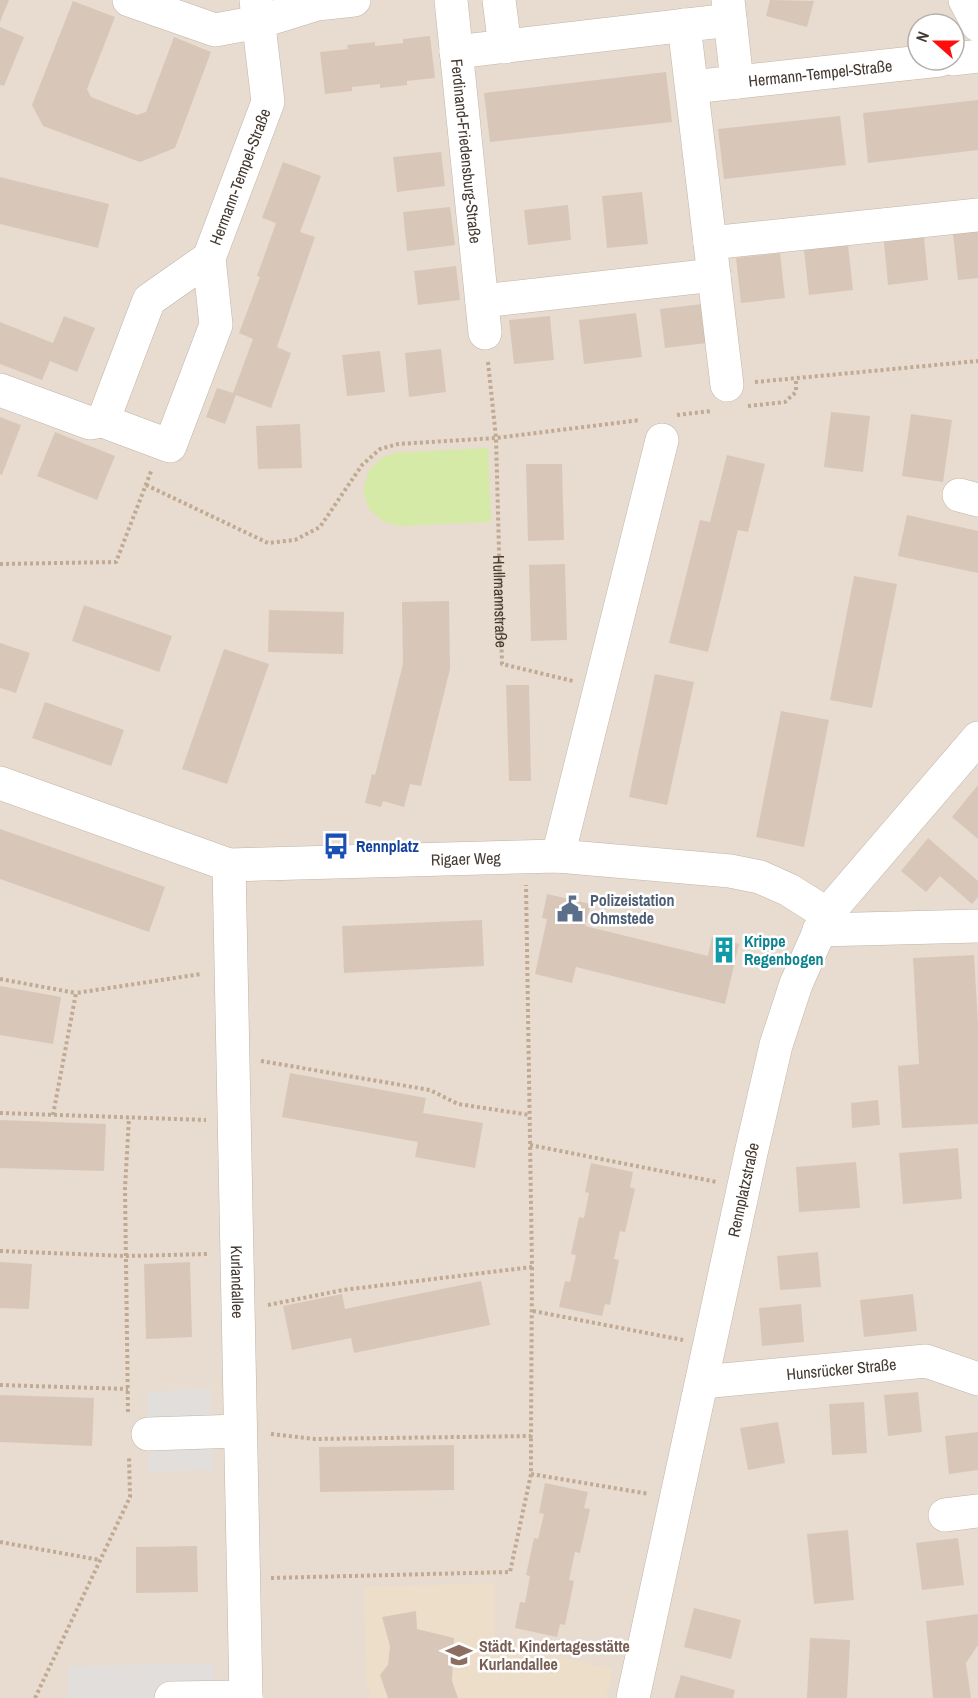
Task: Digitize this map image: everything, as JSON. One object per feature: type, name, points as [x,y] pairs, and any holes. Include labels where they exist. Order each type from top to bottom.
[{"type":"street","points":[[129,0],[215,30],[258,11],[354,0]]},
{"type":"street","name":"Ferdinand-Friedensburg-Straße","points":[[451,0],[483,317]]},
{"type":"street","points":[[499,0],[505,46]]},
{"type":"street","points":[[964,0],[978,25]]},
{"type":"street","name":"Hermann-Tempel-Straße","points":[[456,52],[684,25],[729,10],[737,82]]},
{"type":"street","name":"Hermann-Tempel-Straße","points":[[162,443],[170,446],[216,325],[209,258],[268,102],[258,11]]},
{"type":"street","points":[[684,25],[727,385]]},
{"type":"street","name":"Hermann-Tempel-Straße","points":[[692,87],[906,64]]},
{"type":"street","points":[[710,243],[978,215]]},
{"type":"street","name":"Hermann-Tempel-Straße","points":[[103,421],[149,300],[209,258]]},
{"type":"street","points":[[483,317],[714,275]]},
{"type":"street","points":[[0,390],[90,423],[103,421],[162,443]]},
{"type":"street","points":[[558,856],[662,440]]},
{"type":"street","name":"Rennplatzstraße","points":[[633,1698],[776,1045],[796,984],[824,922],[978,738]]},
{"type":"street","name":"Rigaer Weg","points":[[0,783],[229,865],[558,856],[730,871],[760,877],[789,890],[824,922]]},
{"type":"street","name":"Kurlandallee","points":[[229,865],[246,1698]]},
{"type":"street","points":[[824,922],[978,926]]},
{"type":"street","name":"Hunsrücker Straße","points":[[702,1382],[926,1361],[978,1379]]},
{"type":"street","points":[[135,1434],[240,1431]]},
{"type":"street","points":[[945,1515],[978,1511]]},
{"type":"street","points":[[171,1698],[246,1698]]},
{"type":"path","points":[[146,484],[268,543],[295,540],[320,527],[362,465],[380,449],[398,444],[496,438],[483,317]]},
{"type":"path","points":[[727,385],[978,361]]},
{"type":"path","name":"Hullmannstraße","points":[[496,438],[502,664],[600,687]]},
{"type":"path","points":[[0,564],[116,562],[162,443]]},
{"type":"path","points":[[243,1578],[510,1572],[531,1474],[533,1311],[525,857]]},
{"type":"path","points":[[0,979],[76,993],[231,970]]},
{"type":"path","points":[[53,1115],[76,993]]},
{"type":"path","points":[[233,1056],[430,1090],[458,1104],[530,1115]]},
{"type":"path","points":[[0,1113],[234,1121]]},
{"type":"path","points":[[35,1698],[130,1497],[135,1434],[128,1389],[125,1188],[129,1118]]},
{"type":"path","points":[[530,1145],[744,1187]]},
{"type":"path","points":[[0,1251],[126,1256],[237,1253]]},
{"type":"path","points":[[238,1311],[344,1290],[532,1267]]},
{"type":"path","points":[[533,1311],[709,1345]]},
{"type":"path","points":[[0,1385],[128,1389]]},
{"type":"path","points":[[240,1431],[315,1439],[531,1436]]},
{"type":"path","points":[[531,1474],[676,1499]]},
{"type":"path","points":[[0,1542],[100,1560]]},
{"type":"shaded area","points":[[0,0],[978,0],[978,1698],[0,1698]]},
{"type":"shaded area","points":[[210,1389],[213,1470],[149,1472],[147,1392]]},
{"type":"shaded area","name":"Städt. Kindertagesstätte Kurlandallee","points":[[495,1583],[495,1639],[612,1670],[606,1698],[373,1698],[366,1684],[364,1587]]},
{"type":"shaded area","points":[[214,1663],[215,1698],[68,1698],[68,1666]]},
{"type":"green space","points":[[488,448],[491,522],[399,526],[384,522],[369,509],[363,491],[369,470],[383,457],[395,453]]},
{"type":"building","points":[[0,0],[9,0],[0,22]]},
{"type":"building","points":[[770,0],[814,1],[807,27],[766,16]]},
{"type":"building","points":[[73,1],[115,17],[87,89],[91,97],[137,115],[146,112],[174,37],[211,52],[175,148],[140,162],[43,126],[32,105]]},
{"type":"building","points":[[0,27],[24,37],[4,86],[0,85]]},
{"type":"building","points":[[430,36],[435,78],[407,81],[407,85],[380,88],[380,84],[352,87],[352,91],[325,94],[320,52],[348,49],[347,45],[375,42],[375,46],[403,43],[403,39]]},
{"type":"building","points":[[666,72],[672,122],[490,142],[484,93]]},
{"type":"building","points":[[978,100],[978,150],[868,163],[863,113]]},
{"type":"building","points":[[840,116],[846,165],[724,179],[718,129]]},
{"type":"building","points":[[441,152],[445,186],[397,192],[393,157]]},
{"type":"building","points":[[283,162],[321,176],[300,232],[315,237],[277,347],[291,353],[271,408],[236,395],[225,424],[206,417],[217,388],[233,393],[253,339],[239,333],[260,277],[257,276],[276,223],[262,218]]},
{"type":"building","points":[[0,177],[109,204],[98,248],[0,224]]},
{"type":"building","points":[[642,192],[648,244],[607,248],[602,196]]},
{"type":"building","points":[[568,205],[571,240],[528,245],[524,210]]},
{"type":"building","points":[[450,207],[455,245],[407,251],[403,212]]},
{"type":"building","points":[[978,230],[978,278],[958,280],[953,234]]},
{"type":"building","points":[[924,237],[928,280],[888,285],[884,242]]},
{"type":"building","points":[[848,245],[853,290],[809,295],[804,250]]},
{"type":"building","points":[[780,253],[785,298],[741,303],[736,258]]},
{"type":"building","points":[[456,266],[460,300],[418,305],[414,271]]},
{"type":"building","points":[[702,304],[707,343],[665,348],[660,309]]},
{"type":"building","points":[[636,313],[642,357],[584,364],[579,320]]},
{"type":"building","points":[[64,316],[95,328],[77,372],[50,361],[42,380],[0,364],[0,322],[53,343]]},
{"type":"building","points":[[550,316],[554,360],[514,364],[509,320]]},
{"type":"building","points":[[441,349],[446,392],[409,397],[405,353]]},
{"type":"building","points":[[380,351],[385,392],[347,396],[342,355]]},
{"type":"building","points":[[831,412],[870,416],[863,472],[824,467]]},
{"type":"building","points":[[911,414],[952,420],[943,482],[902,476]]},
{"type":"building","points":[[0,417],[21,425],[2,475],[0,474]]},
{"type":"building","points":[[300,424],[302,468],[258,469],[256,426]]},
{"type":"building","points":[[55,432],[115,456],[97,500],[37,476]]},
{"type":"building","points":[[727,455],[765,464],[748,532],[738,530],[708,652],[669,643],[700,520],[710,522]]},
{"type":"building","points":[[526,464],[562,464],[564,540],[528,541]]},
{"type":"building","points":[[907,515],[978,531],[978,573],[898,556]]},
{"type":"building","points":[[565,564],[567,640],[531,641],[529,565]]},
{"type":"building","points":[[854,576],[897,584],[872,708],[830,700]]},
{"type":"building","points":[[449,601],[450,669],[421,786],[410,784],[404,807],[383,801],[381,807],[365,803],[372,774],[375,775],[403,664],[402,602]]},
{"type":"building","points":[[84,605],[172,636],[159,672],[72,641]]},
{"type":"building","points":[[269,610],[344,612],[343,654],[268,652]]},
{"type":"building","points":[[0,643],[30,653],[16,693],[0,688]]},
{"type":"building","points":[[224,649],[269,664],[227,784],[182,769]]},
{"type":"building","points":[[655,674],[694,682],[667,805],[629,797]]},
{"type":"building","points":[[506,685],[529,685],[531,781],[509,781]]},
{"type":"building","points":[[45,702],[124,730],[111,766],[32,738]]},
{"type":"building","points":[[781,711],[829,720],[804,847],[756,837]]},
{"type":"building","points":[[978,785],[978,839],[952,817]]},
{"type":"building","points":[[0,829],[165,887],[149,932],[0,879]]},
{"type":"building","points":[[928,838],[978,881],[978,897],[972,904],[940,876],[926,892],[901,871]]},
{"type":"building","points":[[547,894],[591,904],[585,926],[708,956],[712,937],[739,944],[725,1004],[576,967],[572,983],[535,974],[547,919],[542,918]]},
{"type":"building","points":[[482,920],[484,966],[344,973],[342,926]]},
{"type":"building","points":[[974,955],[978,1024],[978,1124],[902,1128],[898,1066],[919,1064],[913,958]]},
{"type":"building","points":[[0,986],[61,997],[53,1044],[0,1035]]},
{"type":"building","points":[[290,1073],[426,1098],[423,1113],[483,1123],[475,1168],[415,1157],[418,1142],[282,1117]]},
{"type":"building","points":[[878,1100],[880,1125],[852,1128],[851,1103]]},
{"type":"building","points":[[0,1120],[106,1124],[104,1171],[0,1168]]},
{"type":"building","points":[[958,1148],[962,1199],[903,1204],[899,1153]]},
{"type":"building","points":[[856,1162],[860,1208],[799,1212],[796,1167]]},
{"type":"building","points":[[591,1163],[633,1172],[630,1187],[635,1189],[625,1232],[620,1231],[614,1259],[619,1260],[610,1305],[605,1304],[602,1316],[559,1307],[565,1281],[570,1282],[576,1255],[571,1254],[579,1217],[584,1218],[589,1193],[585,1192]]},
{"type":"building","points":[[818,1252],[821,1287],[780,1290],[777,1256]]},
{"type":"building","points":[[0,1262],[32,1264],[29,1309],[0,1308]]},
{"type":"building","points":[[190,1262],[192,1337],[146,1339],[144,1264]]},
{"type":"building","points":[[481,1281],[490,1325],[354,1353],[351,1338],[292,1350],[283,1306],[342,1294],[345,1309]]},
{"type":"building","points":[[913,1294],[917,1331],[864,1337],[860,1300]]},
{"type":"building","points":[[801,1304],[804,1342],[762,1346],[759,1308]]},
{"type":"building","points":[[918,1392],[922,1432],[888,1436],[884,1395]]},
{"type":"building","points":[[0,1395],[94,1398],[92,1446],[0,1442]]},
{"type":"building","points":[[864,1402],[867,1453],[832,1455],[829,1404]]},
{"type":"building","points":[[778,1422],[785,1463],[748,1470],[740,1428]]},
{"type":"building","points":[[978,1432],[978,1470],[949,1474],[945,1436]]},
{"type":"building","points":[[454,1445],[454,1490],[320,1492],[319,1447]]},
{"type":"building","points":[[545,1483],[588,1492],[584,1508],[590,1509],[580,1553],[575,1552],[569,1580],[574,1581],[565,1625],[560,1624],[557,1637],[515,1628],[520,1602],[525,1603],[530,1576],[526,1575],[534,1538],[538,1539],[544,1514],[539,1513]]},
{"type":"building","points":[[848,1530],[854,1600],[814,1604],[807,1534]]},
{"type":"building","points":[[958,1538],[964,1585],[922,1590],[916,1543]]},
{"type":"building","points":[[197,1546],[198,1592],[136,1593],[136,1547]]},
{"type":"building","points":[[694,1608],[741,1620],[731,1659],[684,1647]]},
{"type":"building","points":[[416,1611],[417,1629],[454,1638],[452,1681],[458,1698],[388,1698],[380,1675],[388,1665],[390,1646],[382,1617]]},
{"type":"building","points":[[978,1614],[978,1645],[966,1663],[971,1698],[933,1698],[926,1621]]},
{"type":"building","points":[[810,1638],[850,1640],[847,1698],[807,1698]]},
{"type":"building","points":[[681,1675],[735,1690],[733,1698],[674,1698]]},
{"type":"place","name":"Rennplatz","points":[[336,846]]},
{"type":"place","name":"Polizeistation Ohmstede","points":[[570,909]]},
{"type":"place","name":"Krippe Regenbogen","points":[[724,950]]},
{"type":"place","name":"Städt. Kindertagesstätte Kurlandallee","points":[[459,1655]]}]
